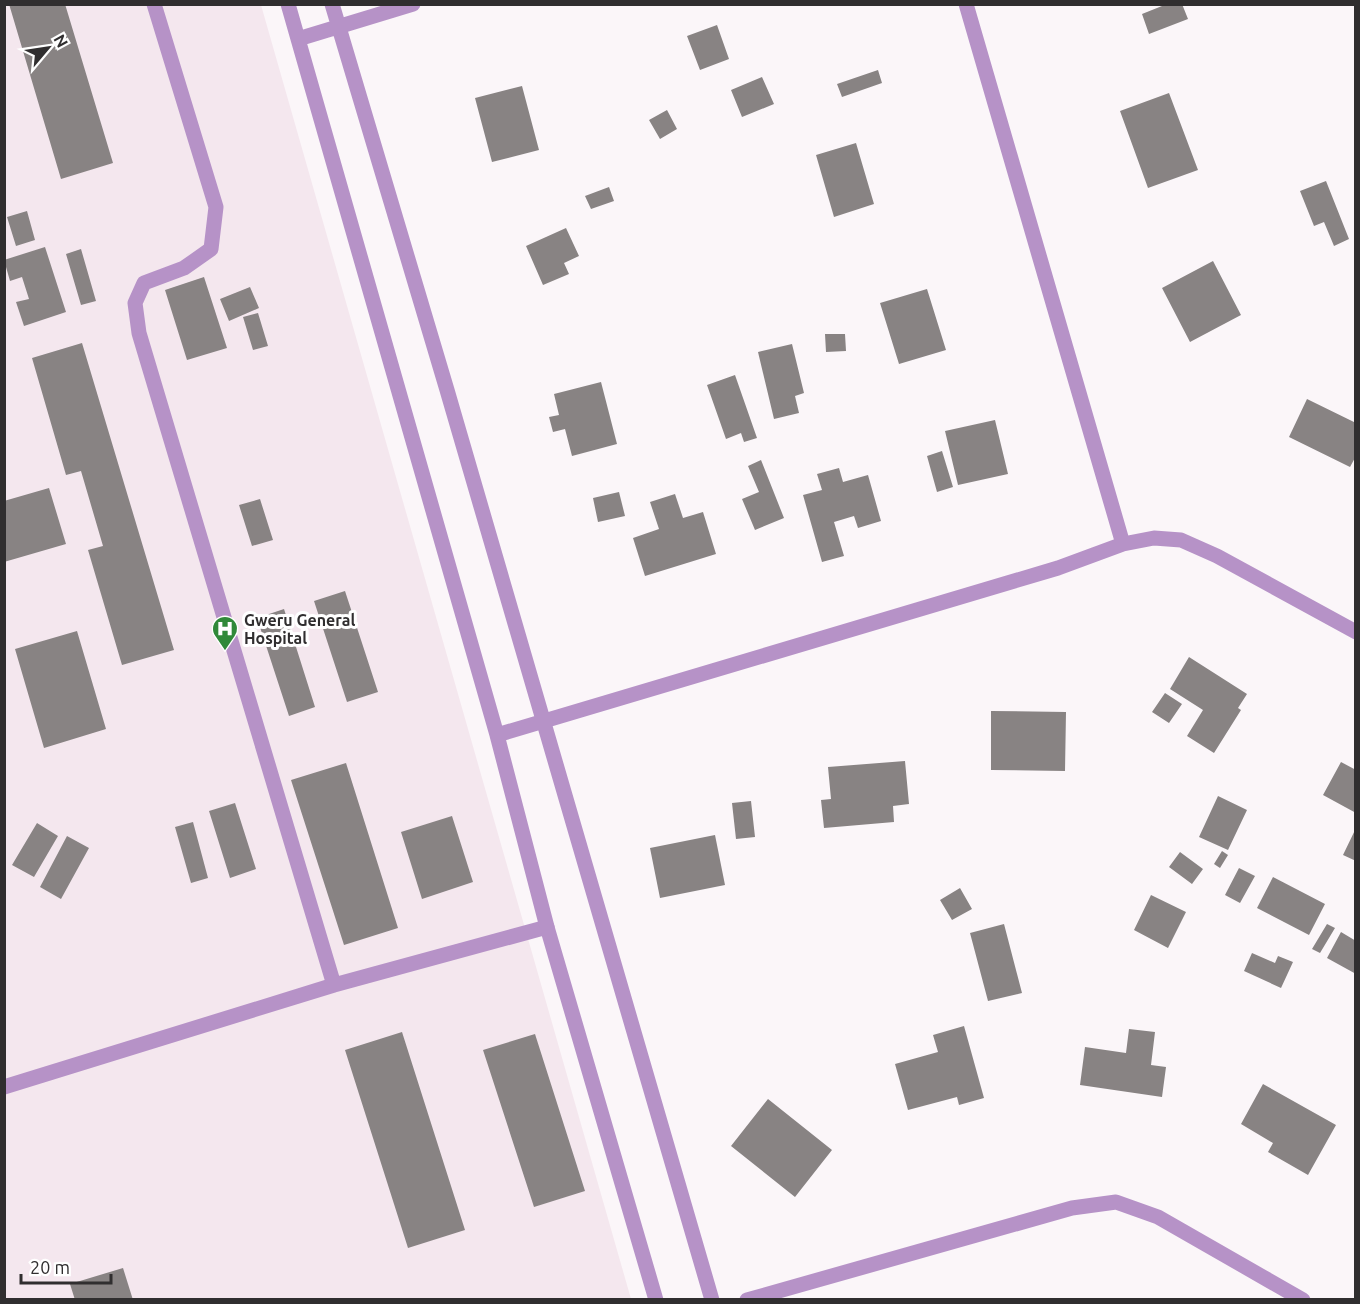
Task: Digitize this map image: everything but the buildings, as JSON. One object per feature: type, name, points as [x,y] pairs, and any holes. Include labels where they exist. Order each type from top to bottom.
[{"type":"street","points":[[154,4],[216,207],[211,249],[184,268],[144,283],[135,303],[139,333],[334,985]]},
{"type":"street","points":[[288,4],[497,735],[547,927],[656,1299]]},
{"type":"street","points":[[332,4],[444,378],[542,722],[712,1299]]},
{"type":"street","points":[[298,39],[413,4]]},
{"type":"street","points":[[966,4],[1123,544]]},
{"type":"street","points":[[497,735],[1058,568],[1123,544],[1154,538],[1182,540],[1217,555],[1356,632]]},
{"type":"street","points":[[4,1087],[334,985],[547,927]]},
{"type":"street","points":[[747,1299],[1072,1208],[1116,1202],[1158,1217],[1303,1299]]},
{"type":"shaded area","name":"Gweru General Hospital","points":[[5,5],[261,5],[631,1299],[5,1300]]},
{"type":"place","name":"Gweru General Hospital","points":[[225,652]]}]
